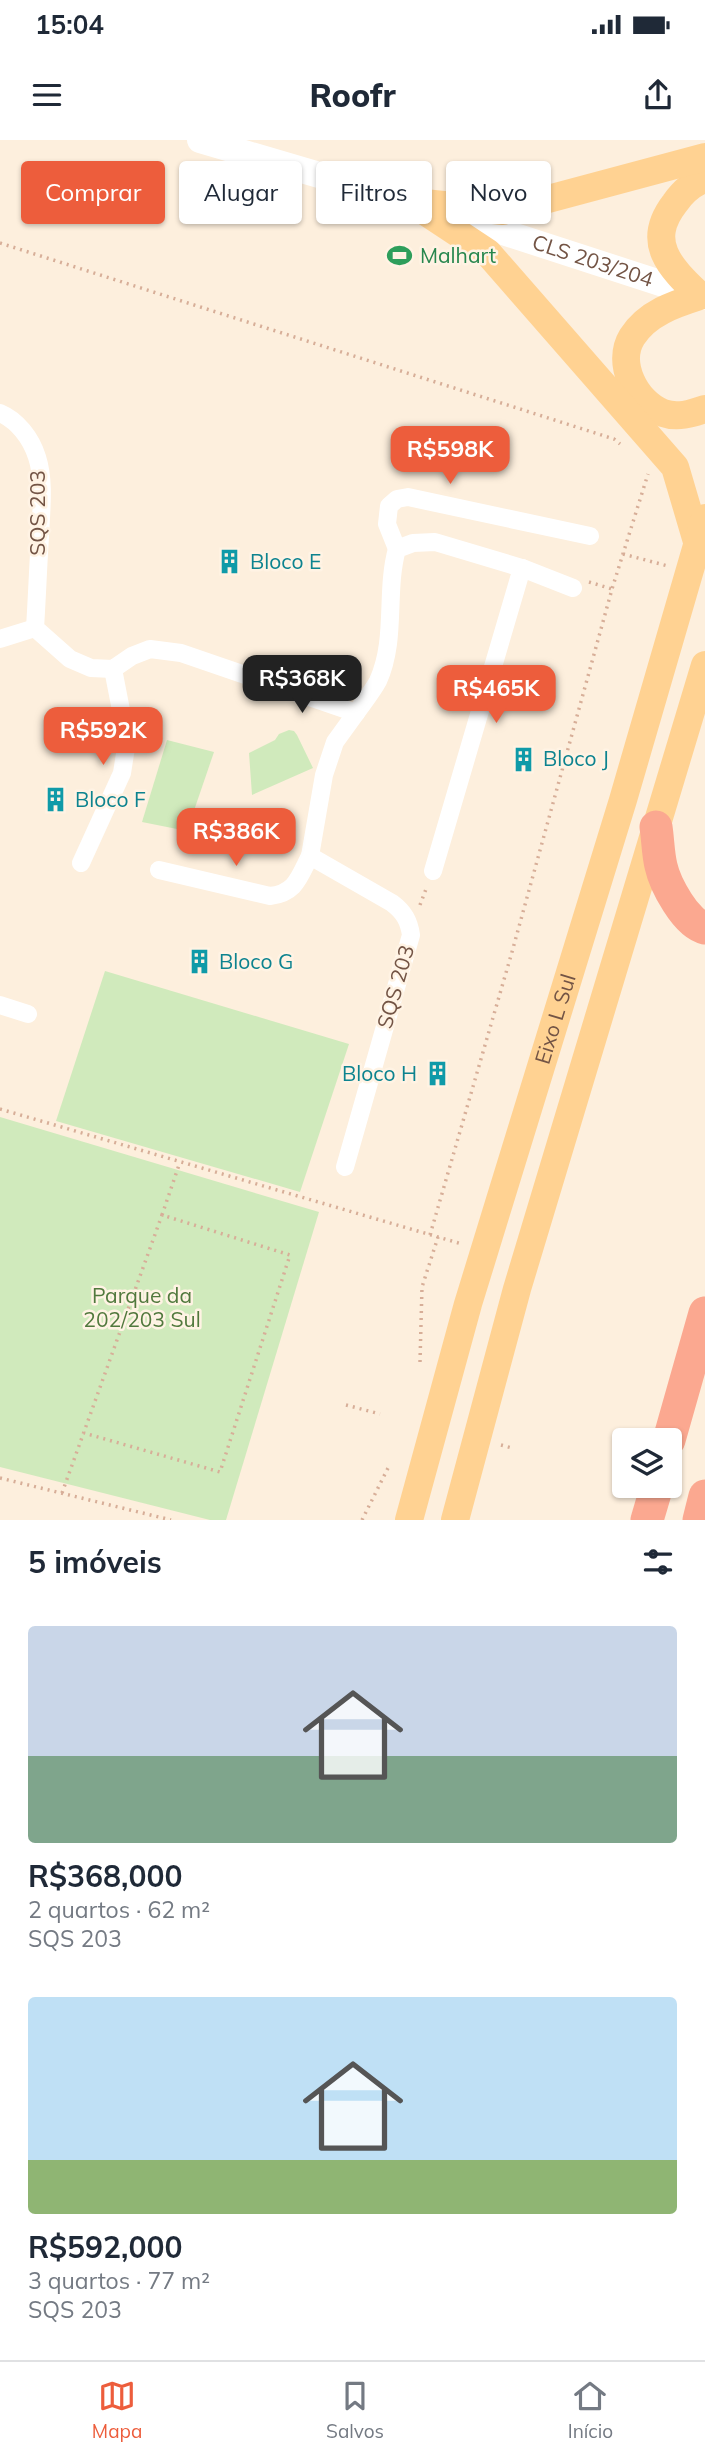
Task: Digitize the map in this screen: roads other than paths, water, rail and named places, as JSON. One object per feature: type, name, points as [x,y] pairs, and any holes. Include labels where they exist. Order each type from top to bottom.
[{"type":"highway","points":[[656,827],[662,869],[679,906],[698,927],[705,928]]},
{"type":"highway","points":[[672,1428],[705,1313]]},
{"type":"highway","points":[[699,1520],[705,1496]]},
{"type":"highway","points":[[647,1520],[653,1498]]},
{"type":"main road","points":[[432,204],[503,211],[705,157]]},
{"type":"main road","points":[[702,297],[672,268],[662,247],[662,228],[668,212],[681,195],[705,179]]},
{"type":"main road","points":[[432,216],[488,253],[675,467],[698,545]]},
{"type":"main road","points":[[702,297],[666,307],[633,335],[626,350],[625,365],[639,394],[663,413],[682,416],[705,409]]},
{"type":"main road","name":"Eixo L Sul","points":[[409,1520],[484,1251],[623,800],[705,518]]},
{"type":"main road","name":"Eixo L Sul","points":[[455,1520],[521,1276],[705,665]]},
{"type":"street","name":"CLS 203/204","points":[[200,140],[316,174]]},
{"type":"street","name":"CLS 203/204","points":[[432,209],[702,297]]},
{"type":"street","name":"SQS 203","points":[[0,413],[13,419],[29,440],[40,470],[42,494],[35,628]]},
{"type":"street","points":[[159,870],[270,896],[283,894],[293,887],[310,856],[324,775],[335,742],[377,681],[388,647],[391,572],[397,549],[387,524],[389,506],[397,499],[408,497],[590,536]]},
{"type":"street","points":[[397,549],[413,543],[435,542],[577,584]]},
{"type":"street","points":[[433,871],[522,568]]},
{"type":"street","points":[[0,639],[35,628],[70,659],[91,668],[113,669],[132,656],[150,649],[181,653],[356,713]]},
{"type":"street","points":[[82,863],[122,773],[127,741],[113,669]]},
{"type":"street","name":"SQS 203","points":[[310,856],[401,910],[409,923],[411,935],[345,1167]]},
{"type":"street","points":[[0,1005],[28,1014]]},
{"type":"place","name":"Malhart","points":[[400,256]]},
{"type":"place","name":"Bloco E","points":[[230,562]]},
{"type":"place","name":"Bloco J","points":[[523,759]]},
{"type":"place","name":"Bloco F","points":[[55,800]]},
{"type":"place","name":"Bloco G","points":[[199,962]]},
{"type":"place","name":"Bloco H","points":[[437,1074]]},
{"type":"park label","name":"Parque da 202/203 Sul","points":[[142,1308]]}]
